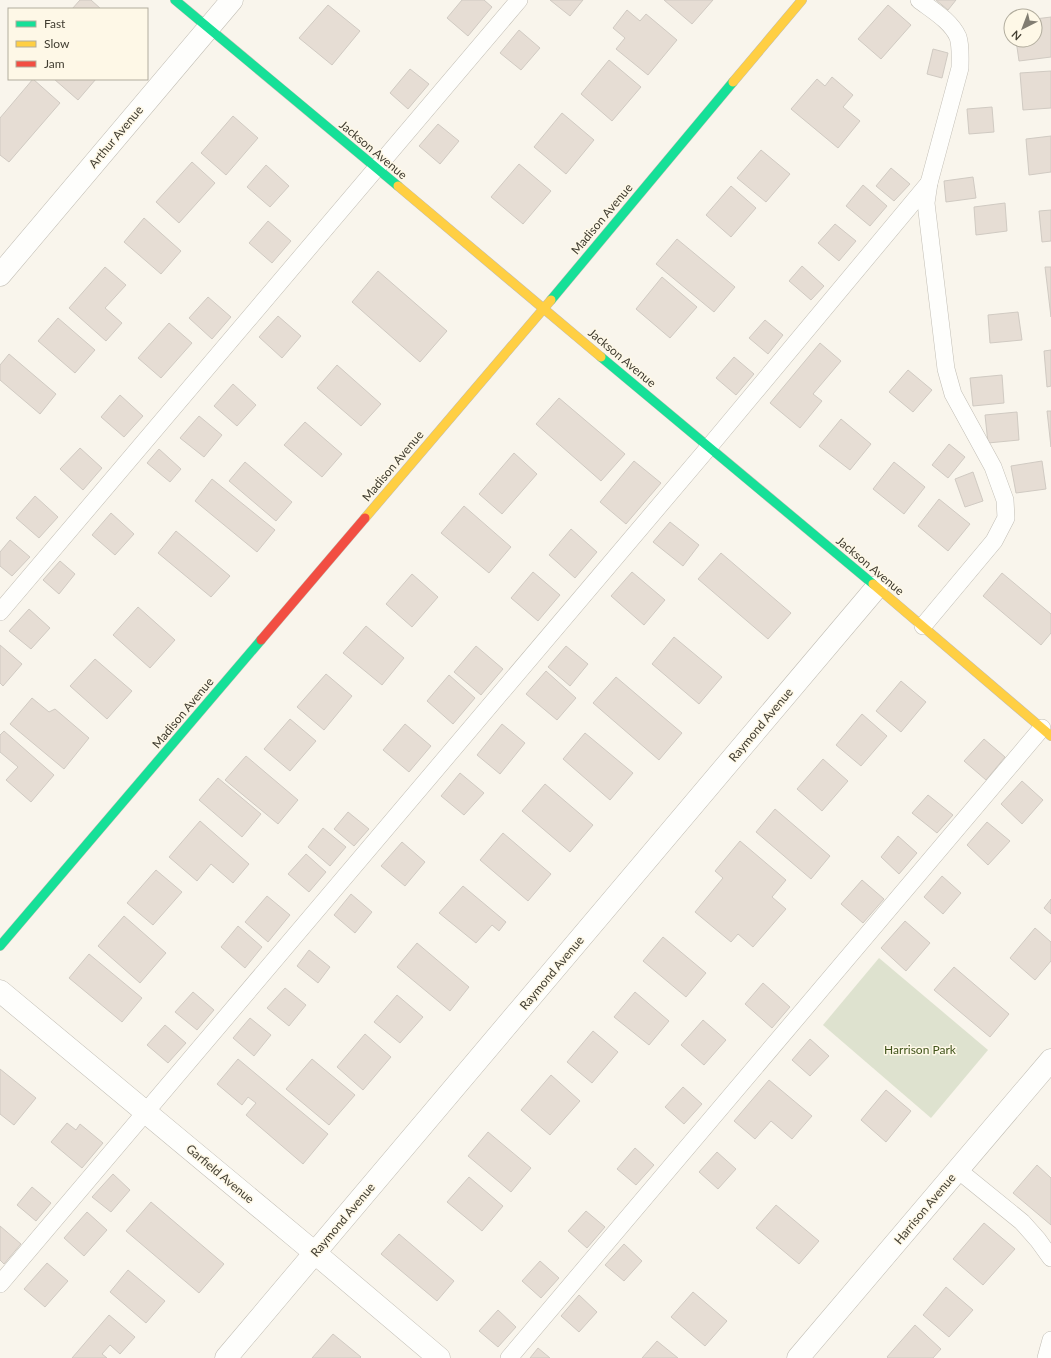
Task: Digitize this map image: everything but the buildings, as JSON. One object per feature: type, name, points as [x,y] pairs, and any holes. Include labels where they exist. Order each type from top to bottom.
[{"type":"street","name":"Jackson Avenue","points":[[175,0],[877,587],[1046,732]]},
{"type":"street","name":"Arthur Avenue","points":[[0,275],[232,0]]},
{"type":"street","name":"Madison Avenue","points":[[0,946],[544,308],[802,0]]},
{"type":"street","name":"Raymond Avenue","points":[[226,1358],[877,587]]},
{"type":"street","name":"Garfield Avenue","points":[[0,991],[439,1358]]},
{"type":"street","name":"Harrison Avenue","points":[[798,1358],[1051,1060]]},
{"type":"lane","points":[[0,612],[519,0]]},
{"type":"lane","points":[[919,0],[950,25],[958,37],[960,52],[960,68],[929,183],[926,203],[946,369],[953,394],[993,467],[1005,500],[1006,518],[994,541],[923,626]]},
{"type":"lane","points":[[0,1284],[709,447],[929,183]]},
{"type":"lane","points":[[509,1358],[1046,732]]},
{"type":"lane","points":[[958,1170],[1022,1222],[1051,1258]]},
{"type":"lane","points":[[1046,1358],[1051,1340]]},
{"type":"green space","name":"Harrison Park","points":[[879,958],[988,1050],[931,1118],[823,1025]]},
{"type":"traffic: fast","points":[[175,0],[398,186]]},
{"type":"traffic: fast","points":[[551,300],[733,82]]},
{"type":"traffic: fast","points":[[601,357],[873,584]]},
{"type":"traffic: fast","points":[[0,946],[261,640]]},
{"type":"traffic: slow","points":[[733,82],[802,0]]},
{"type":"traffic: slow","points":[[398,186],[601,357]]},
{"type":"traffic: slow","points":[[365,518],[551,300]]},
{"type":"traffic: slow","points":[[873,584],[1051,736]]},
{"type":"traffic: jam","points":[[261,640],[365,518]]}]
